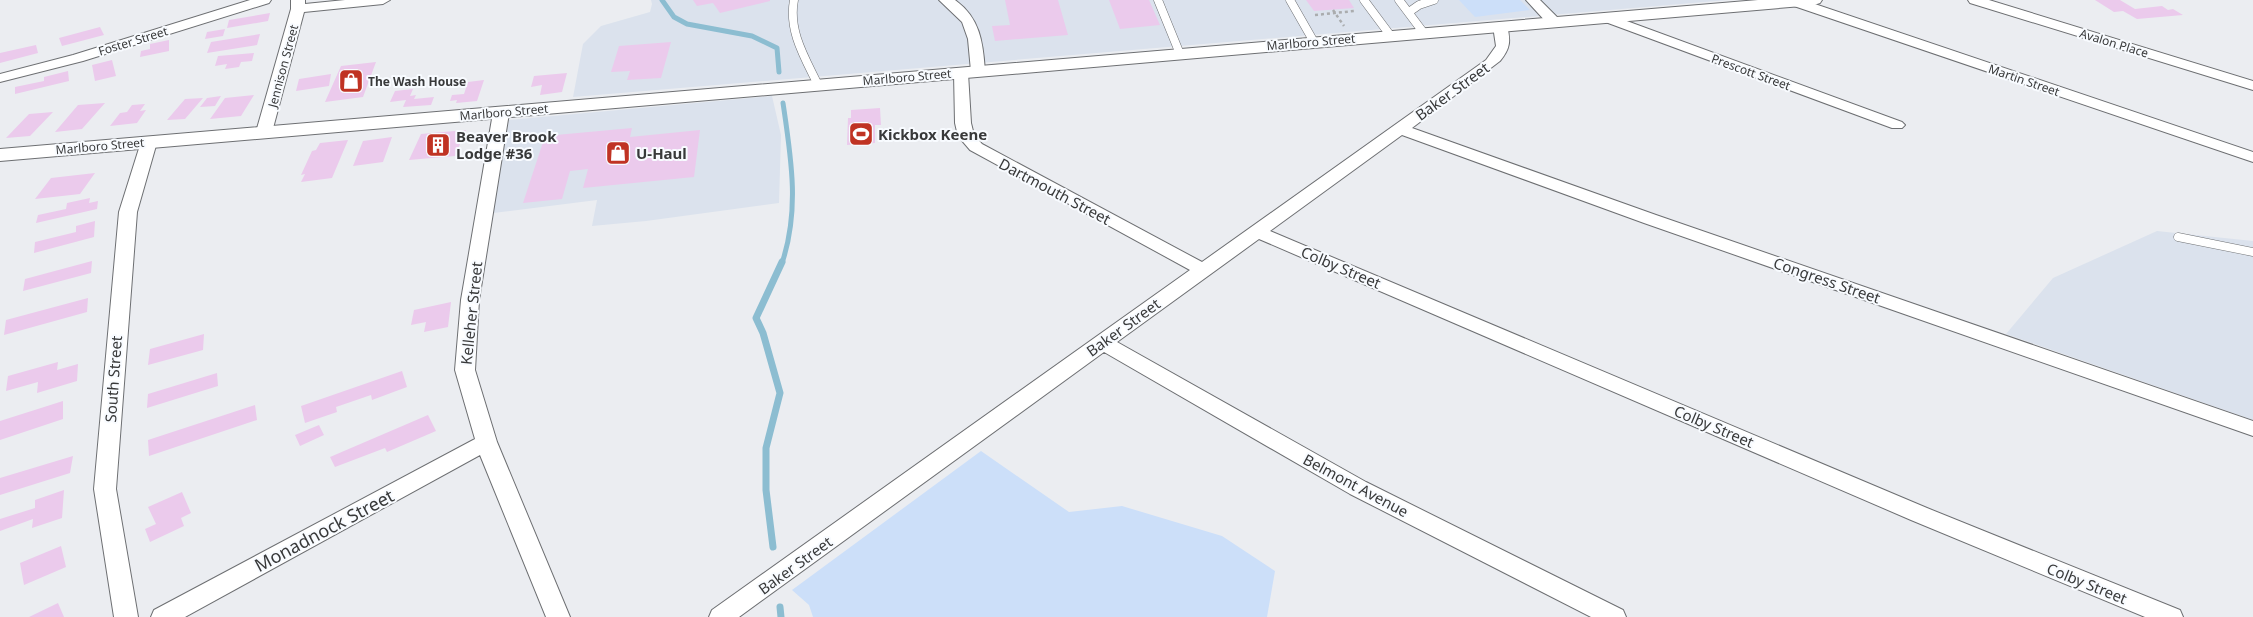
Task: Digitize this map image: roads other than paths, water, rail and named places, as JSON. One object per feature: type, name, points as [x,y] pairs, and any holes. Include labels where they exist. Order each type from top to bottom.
[{"type":"street","name":"Foster Street","points":[[0,78],[78,58],[264,0]]},
{"type":"street","points":[[298,5],[383,0]]},
{"type":"street","name":"Dartmouth Street","points":[[946,0],[965,14],[970,22],[976,47],[969,72],[963,124],[966,136],[976,147],[1203,270]]},
{"type":"street","points":[[1533,0],[1553,21]]},
{"type":"street","name":"Marlboro Street","points":[[0,155],[1814,0]]},
{"type":"street","name":"Avalon Place","points":[[1975,0],[2253,86]]},
{"type":"street","name":"Martin Street","points":[[1796,2],[2253,157]]},
{"type":"street","name":"Jennison Street","points":[[264,132],[298,5]]},
{"type":"street","name":"Prescott Street","points":[[1605,17],[1897,125]]},
{"type":"street","name":"Baker Street","points":[[721,617],[1491,63],[1502,51],[1504,40],[1500,26]]},
{"type":"street","name":"Kelleher Street","points":[[501,112],[470,300],[464,370],[486,442],[558,617]]},
{"type":"street","name":"Congress Street","points":[[1400,129],[1650,219],[2253,429]]},
{"type":"street","name":"South Street","points":[[126,617],[104,489],[128,212],[149,142]]},
{"type":"street","name":"Colby Street","points":[[1258,232],[1919,514],[2171,617]]},
{"type":"street","name":"Belmont Avenue","points":[[1102,342],[1358,488],[1614,617]]},
{"type":"street","name":"Monadnock Street","points":[[163,617],[486,442]]},
{"type":"lane","points":[[794,0],[790,15],[818,85]]},
{"type":"lane","points":[[1158,0],[1180,54]]},
{"type":"lane","points":[[1290,0],[1314,42]]},
{"type":"lane","points":[[1364,0],[1390,35]]},
{"type":"lane","points":[[1400,0],[1423,32]]},
{"type":"lane","points":[[1409,12],[1418,5],[1434,0]]},
{"type":"lane","points":[[2178,237],[2235,250],[2253,252]]},
{"type":"waterway","points":[[662,0],[674,17],[687,24],[752,36],[777,48],[779,72]]},
{"type":"waterway","points":[[782,263],[788,243],[792,203],[791,163],[783,103]]},
{"type":"waterway","points":[[773,547],[766,490],[766,448],[780,393],[763,333],[756,318],[782,262]]},
{"type":"waterway","points":[[780,607],[781,617]]},
{"type":"place","name":"The Wash House","points":[[351,81]]},
{"type":"place","name":"Kickbox Keene","points":[[861,134]]},
{"type":"place","name":"Beaver Brook Lodge #36","points":[[438,145]]},
{"type":"place","name":"U-Haul","points":[[618,153]]}]
